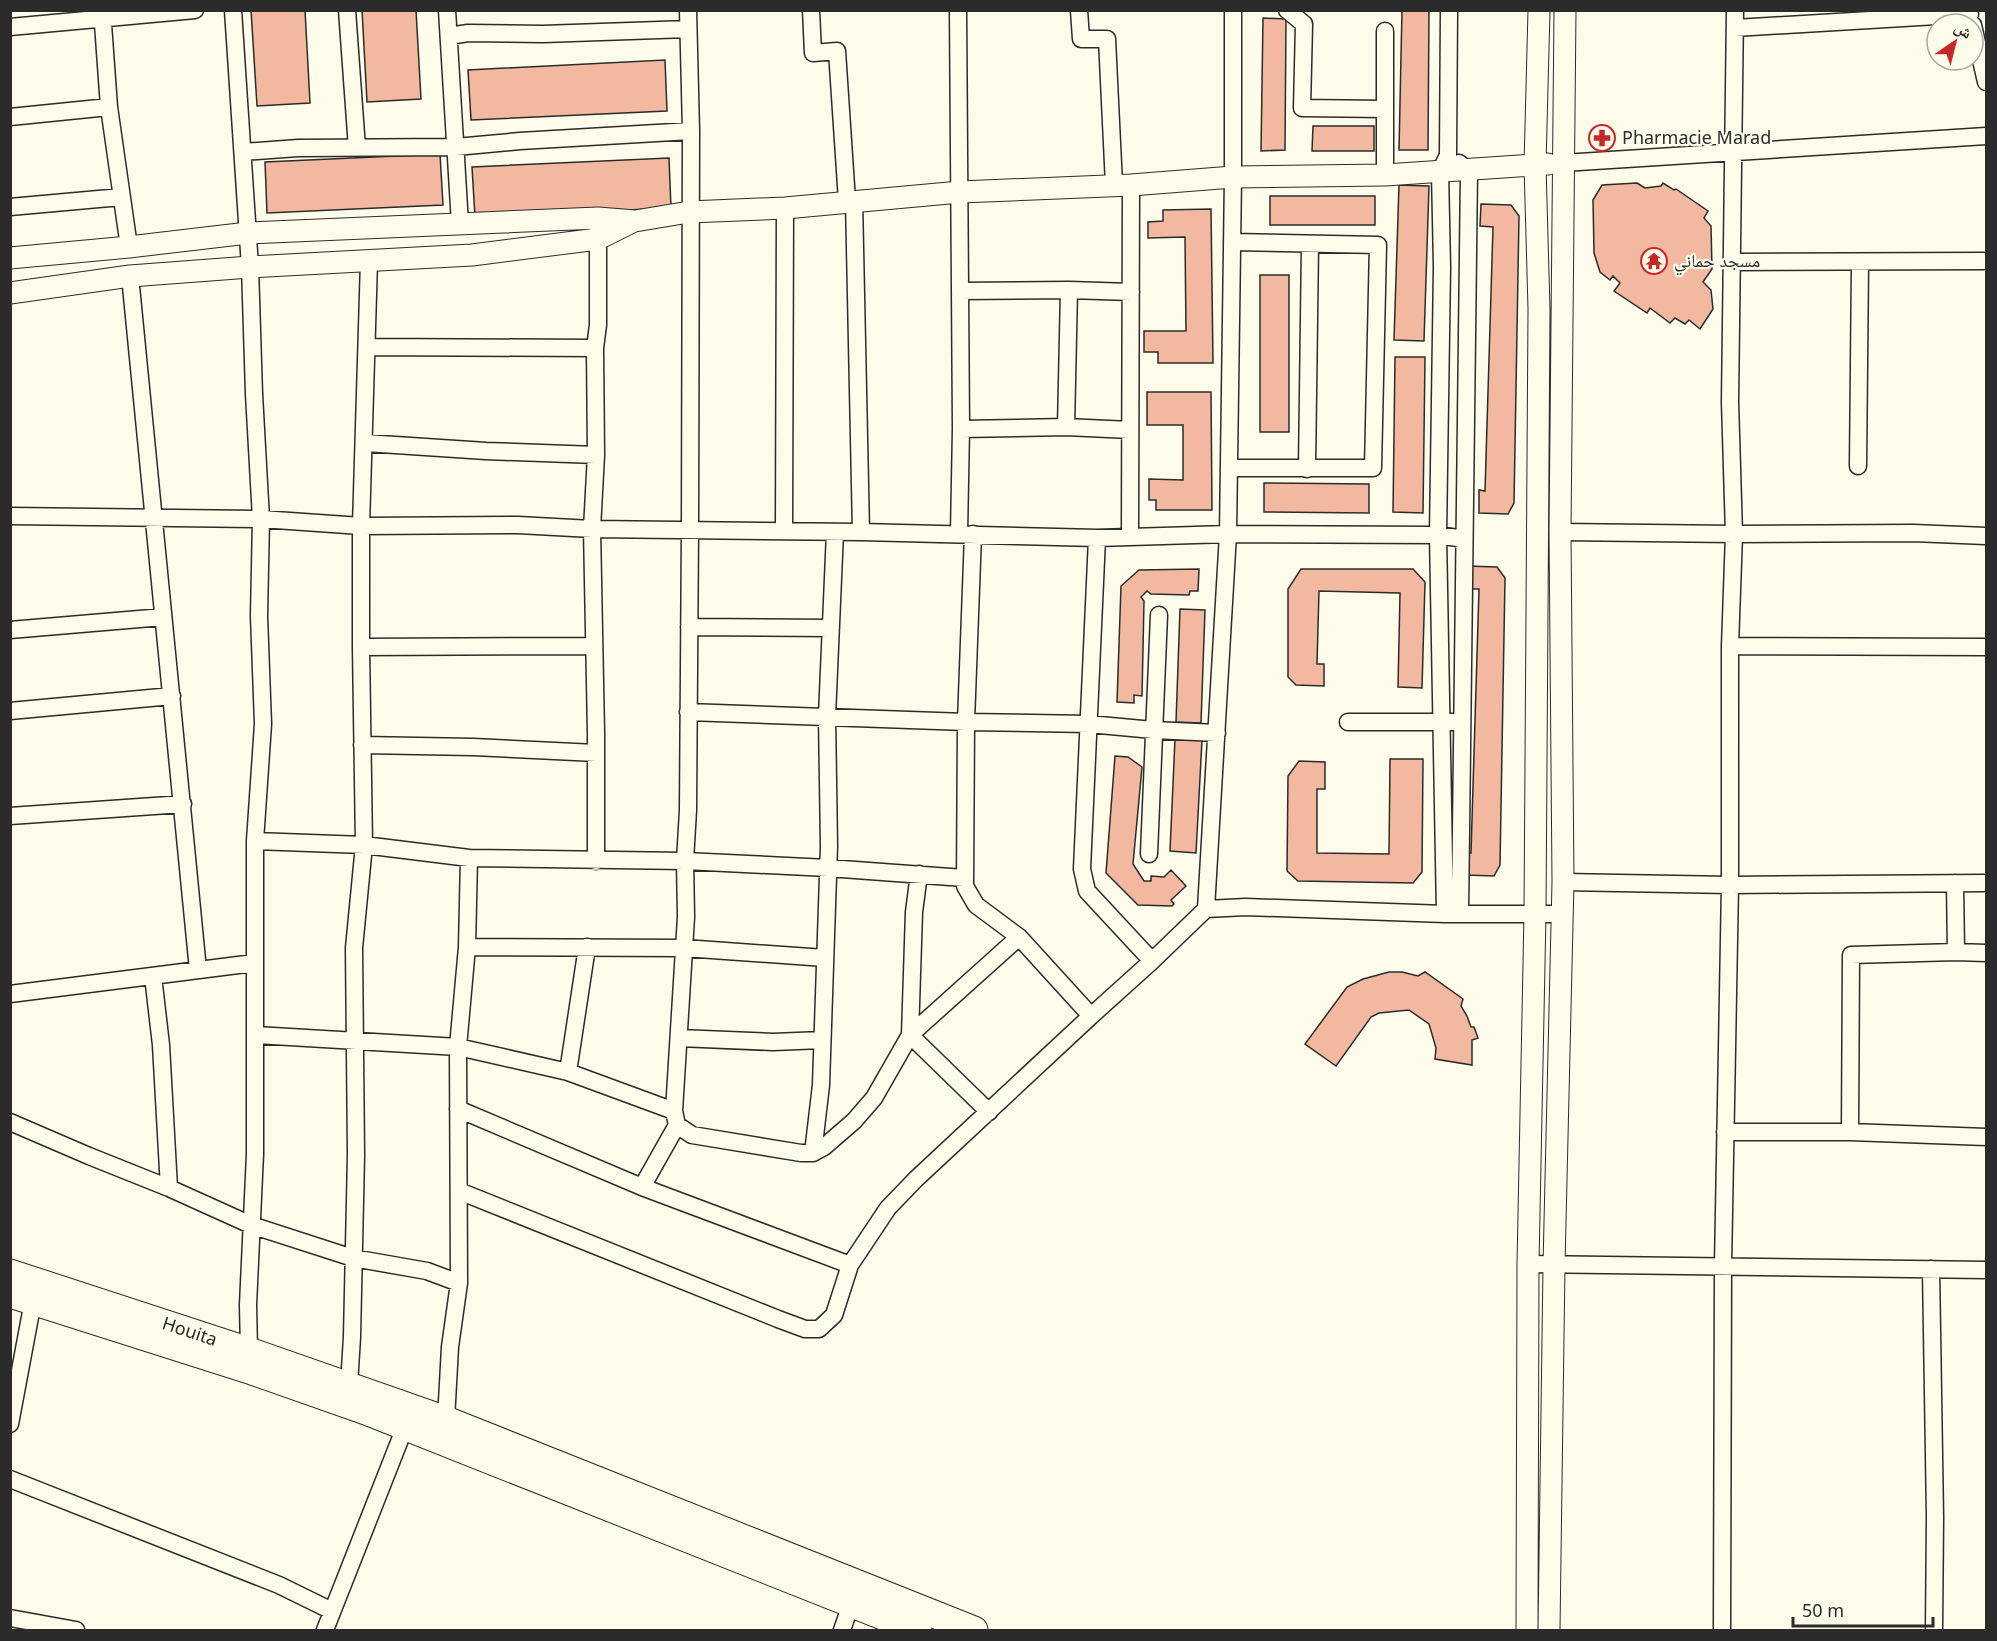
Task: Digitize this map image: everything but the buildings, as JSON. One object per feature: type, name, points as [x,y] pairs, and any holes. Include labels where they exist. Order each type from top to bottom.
[{"type":"main road","name":"Houita","points":[[10,1273],[249,1351],[361,1396]]},
{"type":"main road","name":"Houita","points":[[22,1297],[252,1371],[361,1396]]},
{"type":"main road","points":[[361,1396],[446,1420],[974,1630]]},
{"type":"main road","points":[[361,1396],[405,1427],[918,1630]]},
{"type":"street","points":[[10,27],[102,14],[195,10]]},
{"type":"street","points":[[233,10],[250,267],[261,519],[259,616],[262,724],[255,841],[255,1154],[248,1305],[249,1351]]},
{"type":"street","points":[[347,10],[357,148]]},
{"type":"street","points":[[447,10],[460,224]]},
{"type":"street","points":[[642,1187],[675,1118],[686,917],[691,131],[688,10]]},
{"type":"street","points":[[811,10],[813,53],[837,51],[850,201],[861,531]]},
{"type":"street","points":[[958,10],[961,429],[966,534],[965,886],[976,905],[1019,937],[1091,1016]]},
{"type":"street","points":[[1079,10],[1081,39],[1107,39],[1123,185],[1131,292],[1130,537]]},
{"type":"street","points":[[1206,909],[1228,534],[1233,10]]},
{"type":"street","points":[[1287,10],[1304,24],[1302,108],[1385,110]]},
{"type":"street","points":[[1449,10],[1438,535],[1443,723],[1453,913]]},
{"type":"street","points":[[1527,1630],[1528,1264],[1535,914],[1539,309],[1535,165],[1539,10]]},
{"type":"street","points":[[1549,1630],[1560,914],[1563,882],[1560,531],[1566,10]]},
{"type":"street","points":[[1722,1630],[1723,1266],[1730,885],[1730,646],[1734,534],[1730,402],[1735,10]]},
{"type":"street","points":[[102,14],[109,107],[129,248]]},
{"type":"street","points":[[1735,28],[1925,20]]},
{"type":"street","points":[[449,36],[468,33],[543,34],[688,29]]},
{"type":"street","points":[[1385,31],[1385,175]]},
{"type":"street","points":[[10,117],[109,107]]},
{"type":"street","points":[[243,152],[298,148],[456,147],[691,131]]},
{"type":"street","points":[[10,293],[130,276],[472,255],[689,212],[785,208],[960,192],[1123,185],[1233,177],[1385,175],[1444,164],[1469,171],[1734,151],[1986,136]]},
{"type":"street","points":[[1453,913],[1461,722],[1469,171]]},
{"type":"street","points":[[10,207],[121,197]]},
{"type":"street","points":[[784,530],[785,208]]},
{"type":"street","points":[[10,258],[129,248],[248,233],[460,224],[598,229]]},
{"type":"street","points":[[596,861],[592,529],[596,455],[595,348],[598,325],[598,229]]},
{"type":"street","points":[[1229,468],[1373,468],[1378,256],[1378,245],[1232,242]]},
{"type":"street","points":[[1307,469],[1310,244]]},
{"type":"street","points":[[361,1396],[352,1337],[356,1155],[354,948],[364,845],[362,526],[369,261]]},
{"type":"street","points":[[1733,262],[1986,261]]},
{"type":"street","points":[[1858,466],[1860,263]]},
{"type":"street","points":[[130,276],[198,970]]},
{"type":"street","points":[[1066,427],[1069,290]]},
{"type":"street","points":[[960,291],[1131,292]]},
{"type":"street","points":[[367,347],[595,348]]},
{"type":"street","points":[[961,429],[1066,427],[1130,430]]},
{"type":"street","points":[[365,443],[596,455]]},
{"type":"street","points":[[10,516],[261,519],[362,526],[518,525],[592,529],[861,531],[1097,538],[1228,534],[1438,535],[1464,539]]},
{"type":"street","points":[[1560,531],[1734,534],[1913,533],[1986,536]]},
{"type":"street","points":[[813,1153],[821,1085],[828,868],[827,716],[835,532]]},
{"type":"street","points":[[1097,538],[1082,869],[1087,891],[1152,961]]},
{"type":"street","points":[[1149,854],[1159,615]]},
{"type":"street","points":[[10,630],[163,617]]},
{"type":"street","points":[[689,627],[831,628]]},
{"type":"street","points":[[361,647],[594,646]]},
{"type":"street","points":[[1730,646],[1986,647]]},
{"type":"street","points":[[10,711],[172,696]]},
{"type":"street","points":[[688,712],[1089,724],[1217,733]]},
{"type":"street","points":[[1348,722],[1461,722]]},
{"type":"street","points":[[362,745],[596,753]]},
{"type":"street","points":[[10,816],[183,804]]},
{"type":"street","points":[[255,841],[364,845],[469,858],[685,861],[964,878]]},
{"type":"street","points":[[446,1420],[450,1347],[459,1283],[458,1047],[467,947],[469,858]]},
{"type":"street","points":[[918,874],[914,912],[910,1035],[989,1112]]},
{"type":"street","points":[[1563,882],[1730,885],[1986,883]]},
{"type":"street","points":[[1955,883],[1956,952]]},
{"type":"street","points":[[459,1191],[805,1329],[819,1329],[834,1315],[850,1265],[888,1208],[916,1179],[1206,909],[1246,907],[1560,914]]},
{"type":"street","points":[[256,1035],[458,1047],[568,1072],[675,1118],[692,1135],[813,1153],[824,1147],[854,1121],[874,1098],[910,1035],[1019,937]]},
{"type":"street","points":[[467,947],[684,948],[825,958]]},
{"type":"street","points":[[568,1072],[587,947]]},
{"type":"street","points":[[1850,1132],[1851,955],[1986,953]]},
{"type":"street","points":[[10,994],[254,963]]},
{"type":"street","points":[[153,976],[161,1045],[170,1188]]},
{"type":"street","points":[[679,1038],[773,1042],[822,1040]]},
{"type":"street","points":[[458,1109],[642,1187],[850,1265]]},
{"type":"street","points":[[10,1122],[170,1188],[251,1226],[353,1258],[427,1271],[459,1283]]},
{"type":"street","points":[[1725,1132],[1850,1132],[1986,1137]]},
{"type":"street","points":[[1528,1264],[1986,1270]]},
{"type":"street","points":[[1931,1269],[1935,1517],[1934,1630]]},
{"type":"street","points":[[10,1424],[22,1297]]},
{"type":"street","points":[[325,1630],[405,1427]]},
{"type":"street","points":[[10,1479],[279,1585],[332,1611]]},
{"type":"street","points":[[842,1630],[851,1604]]},
{"type":"street","points":[[10,1618],[76,1630]]},
{"type":"place","name":"Pharmacie Marad","points":[[1602,138]]},
{"type":"place","name":"مسجد حماني","points":[[1654,261]]}]
